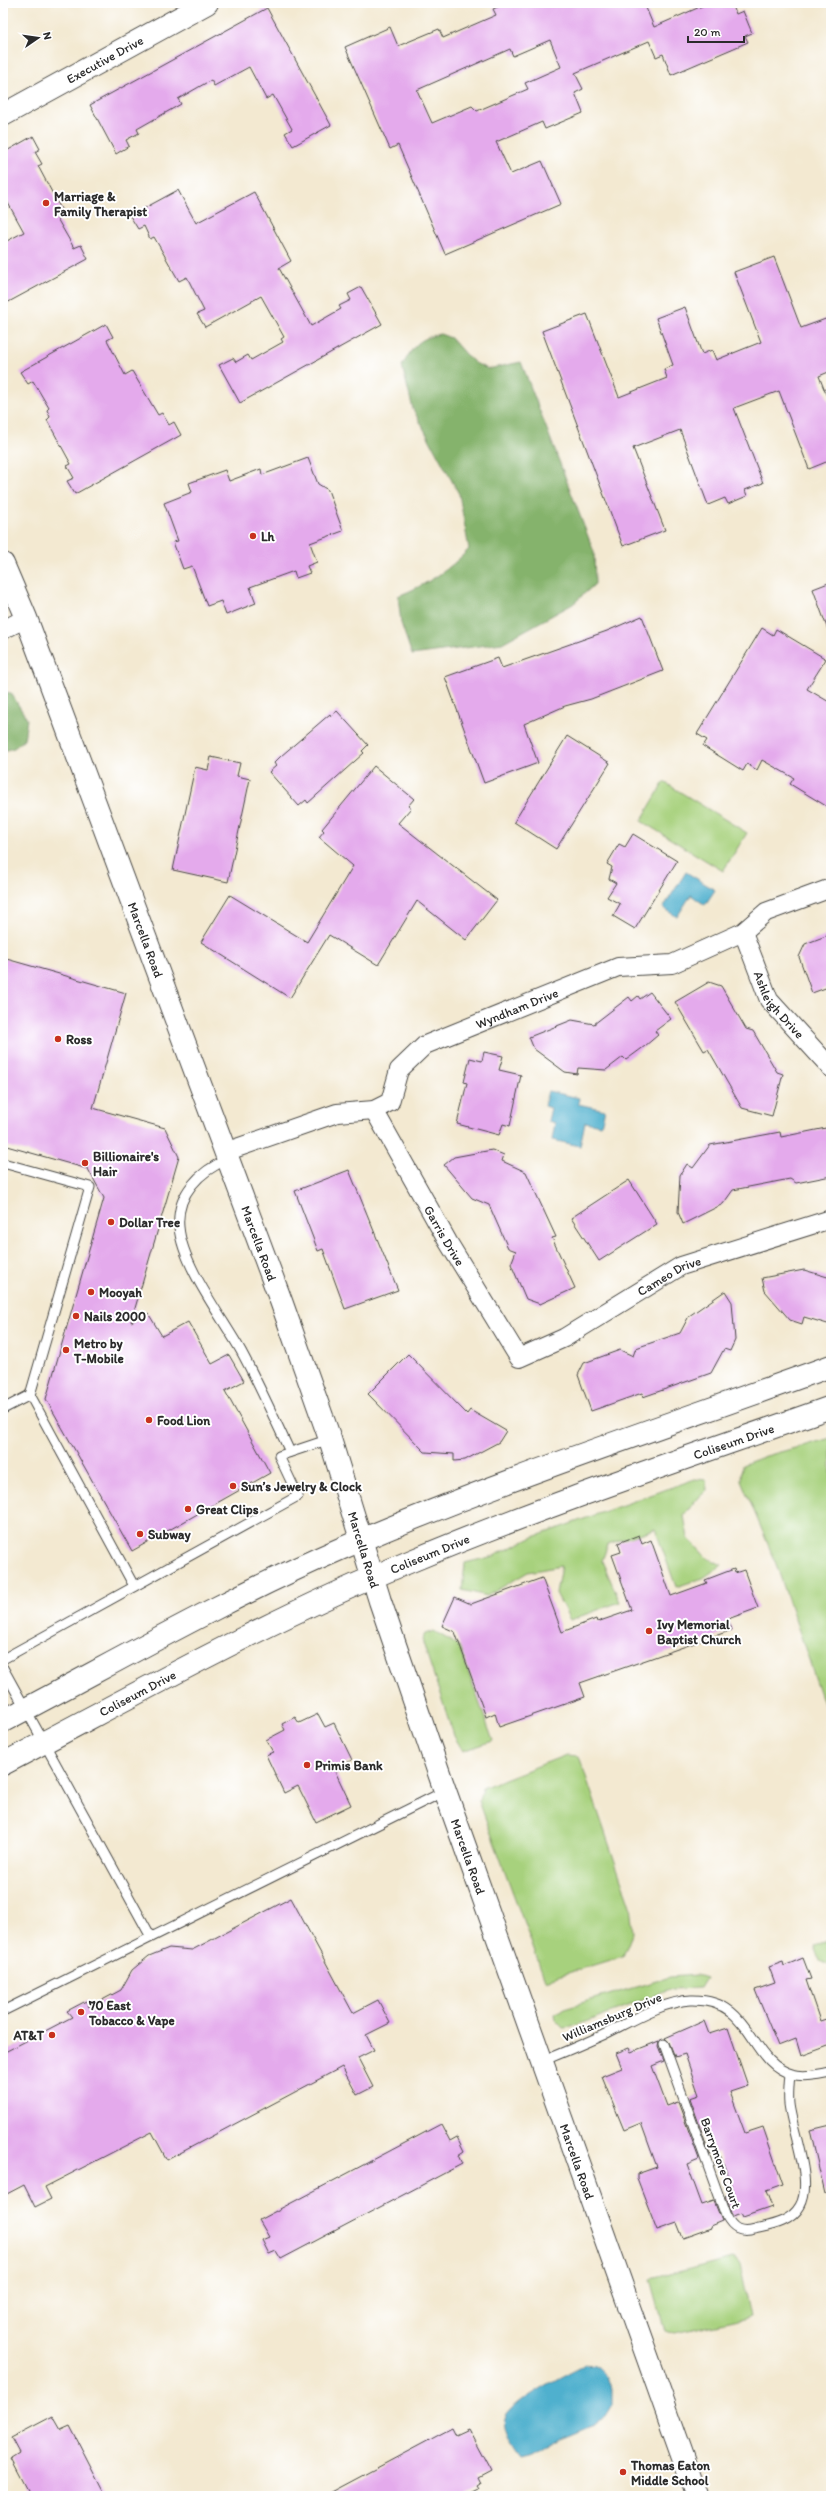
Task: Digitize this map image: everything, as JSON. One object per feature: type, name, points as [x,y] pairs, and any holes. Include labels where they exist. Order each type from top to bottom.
[{"type":"street","name":"Executive Drive","points":[[3,115],[207,3]]},
{"type":"street","name":"Marcella Road","points":[[3,564],[26,618],[330,1439],[373,1578],[445,1791],[697,2496]]},
{"type":"street","points":[[3,630],[26,618]]},
{"type":"street","name":"Wyndham Drive","points":[[226,1155],[337,1113],[374,1110],[390,1102],[399,1070],[425,1045],[618,967],[672,964],[743,932],[766,912],[831,888]]},
{"type":"street","name":"Ashleigh Drive","points":[[743,932],[770,1000],[831,1068]]},
{"type":"street","name":"Garris Drive","points":[[374,1110],[448,1242],[519,1358]]},
{"type":"street","name":"Cameo Drive","points":[[519,1358],[564,1338],[681,1266],[831,1219]]},
{"type":"street","points":[[3,1721],[263,1585],[361,1540],[441,1506],[831,1366]]},
{"type":"street","name":"Coliseum Drive","points":[[3,1764],[195,1662],[373,1578],[479,1534],[578,1496],[831,1407]]},
{"type":"lane","points":[[226,1155],[195,1180],[184,1197],[179,1227],[186,1255],[241,1352],[290,1452]]},
{"type":"lane","points":[[3,1163],[90,1187],[30,1395],[134,1586]]},
{"type":"lane","points":[[3,1409],[30,1395]]},
{"type":"lane","points":[[3,1659],[298,1496],[279,1456],[330,1439]]},
{"type":"lane","points":[[3,1668],[151,1937]]},
{"type":"lane","points":[[3,2011],[445,1791]]},
{"type":"lane","name":"Williamsburg Drive","points":[[542,2061],[646,2014],[680,2002],[696,2000],[714,2003],[732,2013],[748,2029],[766,2057],[790,2074]]},
{"type":"lane","name":"Barrymore Court","points":[[664,2044],[726,2216],[731,2226],[740,2231],[749,2231],[785,2220],[800,2207],[803,2199],[803,2175],[789,2104],[790,2074]]},
{"type":"lane","points":[[790,2074],[808,2076],[831,2072]]},
{"type":"green space","points":[[440,334],[451,338],[475,363],[488,369],[521,362],[594,552],[595,584],[573,604],[502,643],[412,655],[401,623],[398,596],[436,577],[445,571],[469,549],[459,494],[413,409],[402,366],[416,345],[426,338]]},
{"type":"green space","points":[[3,692],[11,693],[27,719],[24,740],[14,748],[3,751]]},
{"type":"green space","points":[[664,782],[747,833],[723,871],[641,821]]},
{"type":"green space","points":[[831,1438],[831,1724],[775,1561],[741,1480],[742,1465],[766,1456]]},
{"type":"green space","points":[[695,1479],[706,1480],[707,1490],[694,1502],[684,1516],[688,1538],[707,1558],[722,1565],[703,1578],[676,1587],[655,1529],[608,1544],[602,1561],[620,1602],[570,1620],[556,1593],[561,1566],[528,1572],[487,1596],[462,1590],[465,1563],[494,1556],[531,1538]]},
{"type":"green space","points":[[434,1631],[459,1646],[493,1741],[463,1751],[454,1736],[422,1640],[425,1634]]},
{"type":"green space","points":[[566,1755],[579,1756],[630,1906],[633,1932],[623,1956],[545,1980],[479,1801],[482,1788]]},
{"type":"green space","points":[[831,1941],[831,1966],[820,1960],[815,1946]]},
{"type":"green space","points":[[696,1975],[706,1978],[700,1988],[672,1989],[572,2027],[563,2028],[556,2021],[555,2014],[564,2008],[670,1977]]},
{"type":"green space","points":[[732,2258],[740,2264],[751,2317],[675,2334],[665,2331],[651,2279]]},
{"type":"water","points":[[686,872],[715,890],[705,905],[691,895],[677,917],[663,908]]},
{"type":"water","points":[[548,1091],[579,1098],[578,1104],[605,1110],[601,1125],[585,1122],[580,1146],[552,1140],[555,1123],[548,1121],[551,1108],[544,1106]]},
{"type":"water","points":[[584,2365],[596,2366],[607,2377],[612,2389],[612,2406],[606,2416],[594,2424],[565,2436],[533,2456],[521,2459],[512,2446],[505,2429],[505,2419],[509,2413],[516,2405],[527,2397]]},
{"type":"building","points":[[507,3],[644,3],[654,27],[709,3],[732,3],[736,14],[743,11],[752,33],[745,36],[748,42],[671,75],[663,54],[656,57],[649,41],[575,73],[583,89],[575,93],[583,113],[545,129],[542,122],[496,142],[511,174],[542,161],[561,204],[445,254],[398,145],[390,149],[345,47],[390,27],[398,46],[439,29],[443,38],[496,15],[493,9]],"holes":[[[550,40],[561,67],[525,83],[528,89],[477,111],[472,106],[432,123],[417,90],[510,49],[513,56]]]},
{"type":"building","points":[[267,8],[331,125],[293,146],[285,133],[292,129],[273,95],[266,99],[249,67],[214,86],[211,80],[178,99],[181,104],[137,129],[139,133],[126,140],[129,146],[116,154],[90,105]]},
{"type":"building","points":[[33,136],[40,149],[35,152],[42,164],[38,166],[62,211],[55,215],[74,248],[81,245],[88,259],[3,305],[3,243],[24,232],[3,194],[3,153]]},
{"type":"building","points":[[178,190],[196,223],[254,192],[291,261],[279,268],[311,326],[341,309],[339,306],[351,300],[348,294],[361,287],[382,324],[240,403],[219,365],[233,358],[236,362],[248,355],[251,360],[283,342],[281,339],[284,337],[261,296],[205,327],[197,314],[204,311],[187,277],[179,281],[154,237],[150,239],[144,226],[138,229],[130,216]]},
{"type":"building","points":[[774,257],[801,328],[831,317],[831,371],[819,376],[831,407],[831,460],[809,469],[779,391],[734,408],[763,483],[745,490],[747,496],[728,504],[725,498],[708,505],[680,430],[633,448],[665,530],[623,546],[542,331],[587,314],[619,397],[667,378],[664,369],[673,365],[656,318],[685,307],[702,354],[712,350],[716,360],[761,342],[734,272]]},
{"type":"building","points":[[106,324],[113,337],[107,340],[125,375],[132,371],[158,415],[162,413],[169,425],[174,422],[181,435],[75,494],[67,481],[74,478],[67,466],[71,464],[47,420],[50,417],[47,410],[49,408],[33,381],[28,384],[20,372]]},
{"type":"building","name":"Lh","points":[[308,458],[318,484],[328,490],[343,531],[310,543],[317,562],[307,566],[310,573],[296,578],[294,571],[250,587],[256,603],[226,615],[221,601],[207,606],[192,566],[183,569],[173,542],[178,541],[164,503],[192,492],[189,483],[225,470],[229,481],[261,469],[262,475]]},
{"type":"building","points":[[831,582],[831,632],[829,633],[813,589]]},
{"type":"building","points":[[642,616],[663,671],[591,699],[565,706],[524,724],[538,763],[484,783],[445,677],[498,658],[502,668],[607,631]]},
{"type":"building","points":[[762,628],[773,635],[776,629],[826,659],[807,689],[831,703],[831,809],[790,784],[794,778],[762,760],[757,770],[747,764],[743,771],[703,746],[707,740],[697,734]]},
{"type":"building","points":[[337,711],[368,745],[362,751],[364,753],[308,803],[306,800],[299,806],[269,772],[276,766],[274,763],[281,756],[330,714],[331,716]]},
{"type":"building","points":[[567,736],[610,763],[556,849],[514,822]]},
{"type":"building","points":[[211,757],[240,763],[237,776],[250,779],[228,882],[173,870],[195,767],[208,770]]},
{"type":"building","points":[[374,766],[414,799],[408,806],[411,808],[398,823],[497,900],[466,940],[417,901],[378,965],[329,935],[290,998],[201,942],[230,895],[307,942],[353,866],[319,837],[324,831],[322,829]]},
{"type":"building","points":[[633,834],[677,861],[635,929],[613,916],[620,904],[607,897],[616,883],[609,879],[612,867],[607,864],[619,844],[625,847]]},
{"type":"building","points":[[831,934],[831,986],[812,993],[799,957],[805,944]]},
{"type":"building","points":[[3,958],[126,993],[93,1108],[165,1128],[179,1157],[131,1322],[148,1313],[162,1336],[188,1322],[212,1364],[229,1355],[244,1381],[225,1391],[270,1473],[132,1551],[46,1399],[104,1198],[88,1169],[3,1145]]},
{"type":"building","points":[[709,982],[721,986],[746,1029],[753,1031],[777,1072],[783,1074],[772,1116],[742,1108],[708,1049],[704,1051],[675,1002]]},
{"type":"building","points":[[650,992],[671,1019],[655,1031],[658,1035],[645,1046],[626,1060],[623,1057],[606,1070],[578,1068],[577,1074],[565,1072],[534,1049],[529,1037],[572,1020],[594,1024],[629,997],[632,1001],[638,996],[640,999]]},
{"type":"building","points":[[484,1052],[503,1056],[499,1070],[521,1075],[510,1126],[503,1124],[499,1135],[457,1124],[467,1083],[464,1082],[470,1058],[482,1061]]},
{"type":"building","points":[[831,1127],[831,1176],[796,1183],[790,1179],[733,1190],[723,1204],[683,1224],[678,1212],[680,1175],[687,1164],[693,1168],[710,1145],[780,1132],[781,1137]]},
{"type":"building","points":[[492,1150],[504,1155],[502,1161],[526,1172],[556,1237],[552,1238],[575,1288],[540,1304],[526,1299],[511,1264],[516,1251],[508,1248],[489,1205],[472,1198],[444,1165],[454,1157]]},
{"type":"building","points":[[349,1170],[398,1290],[345,1309],[323,1249],[318,1251],[295,1191]]},
{"type":"building","points":[[629,1180],[657,1224],[599,1261],[571,1218]]},
{"type":"building","points":[[804,1270],[831,1278],[831,1325],[804,1317],[802,1324],[790,1320],[765,1291],[762,1278]]},
{"type":"building","points":[[725,1291],[732,1302],[735,1340],[730,1351],[724,1349],[711,1373],[643,1397],[642,1393],[591,1411],[578,1375],[584,1363],[620,1350],[633,1356],[636,1348],[680,1333],[689,1316]]},
{"type":"building","points":[[408,1354],[467,1414],[470,1410],[506,1431],[499,1442],[465,1460],[454,1461],[454,1454],[425,1452],[368,1394]]},
{"type":"building","name":"Ivy Memorial Baptist Church","points":[[639,1535],[642,1544],[651,1540],[671,1596],[707,1583],[705,1580],[734,1569],[735,1573],[744,1570],[758,1608],[728,1619],[732,1630],[580,1683],[585,1697],[499,1727],[495,1713],[486,1717],[455,1632],[442,1626],[455,1597],[471,1604],[542,1578],[562,1632],[596,1619],[597,1622],[632,1610],[612,1555],[621,1552],[618,1543]]},
{"type":"building","name":"Primis Bank","points":[[318,1714],[325,1727],[334,1723],[352,1760],[334,1769],[351,1805],[316,1822],[298,1786],[284,1793],[266,1755],[273,1752],[266,1740],[285,1730],[282,1724],[295,1717],[299,1723]]},
{"type":"building","points":[[291,1898],[353,2013],[378,2000],[390,2023],[366,2035],[374,2050],[358,2058],[373,2087],[357,2095],[342,2067],[167,2160],[152,2132],[45,2187],[51,2199],[35,2207],[24,2185],[3,2196],[3,2053],[72,2017],[67,2011],[86,2001],[89,2007],[121,1990],[132,1970],[149,1956],[169,1948],[192,1950]]},
{"type":"building","points":[[803,1958],[811,1979],[806,1980],[820,2021],[826,2019],[831,2034],[831,2045],[801,2056],[796,2039],[778,2046],[755,1990],[775,1983],[769,1967],[783,1962],[784,1966]]},
{"type":"building","points":[[704,2021],[709,2034],[728,2028],[748,2086],[730,2092],[745,2133],[763,2127],[783,2185],[766,2191],[772,2207],[743,2217],[741,2213],[733,2216],[731,2213],[725,2196],[734,2193],[719,2152],[710,2155],[690,2098],[699,2095],[685,2054],[675,2057],[669,2042],[665,2038]]},
{"type":"building","points":[[659,2041],[658,2046],[664,2061],[652,2066],[667,2106],[678,2102],[699,2159],[687,2164],[702,2205],[714,2201],[722,2221],[710,2226],[711,2228],[683,2238],[677,2223],[657,2230],[637,2178],[637,2174],[657,2167],[641,2123],[624,2130],[602,2076],[622,2068],[616,2053],[629,2048],[631,2052]]},
{"type":"building","points":[[441,2124],[450,2141],[457,2137],[464,2151],[458,2155],[462,2164],[281,2259],[276,2251],[269,2254],[262,2240],[269,2237],[259,2220]]},
{"type":"building","points":[[831,2125],[831,2193],[825,2194],[810,2130]]},
{"type":"building","points":[[53,2416],[61,2430],[70,2426],[106,2496],[31,2496],[11,2458],[19,2453],[11,2438]]},
{"type":"building","points":[[452,2428],[456,2436],[469,2430],[491,2471],[478,2478],[481,2484],[478,2486],[480,2489],[466,2496],[324,2496]]},
{"type":"place","name":"Marriage & Family Therapist","points":[[46,203]]},
{"type":"place","name":"Lh","points":[[253,536]]},
{"type":"place","name":"Ross","points":[[58,1039]]},
{"type":"place","name":"Billionaire's Hair","points":[[85,1163]]},
{"type":"place","name":"Dollar Tree","points":[[111,1222]]},
{"type":"place","name":"Mooyah","points":[[91,1292]]},
{"type":"place","name":"Nails 2000","points":[[76,1316]]},
{"type":"place","name":"Metro by T-Mobile","points":[[66,1350]]},
{"type":"place","name":"Food Lion","points":[[149,1420]]},
{"type":"place","name":"Sun’s Jewelry & Clock","points":[[233,1486]]},
{"type":"place","name":"Great Clips","points":[[188,1509]]},
{"type":"place","name":"Subway","points":[[140,1534]]},
{"type":"place","name":"Ivy Memorial Baptist Church","points":[[649,1631]]},
{"type":"place","name":"Primis Bank","points":[[307,1765]]},
{"type":"place","name":"70 East Tobacco & Vape","points":[[81,2012]]},
{"type":"place","name":"AT&T","points":[[52,2035]]},
{"type":"place","name":"Thomas Eaton Middle School","points":[[623,2472]]}]
